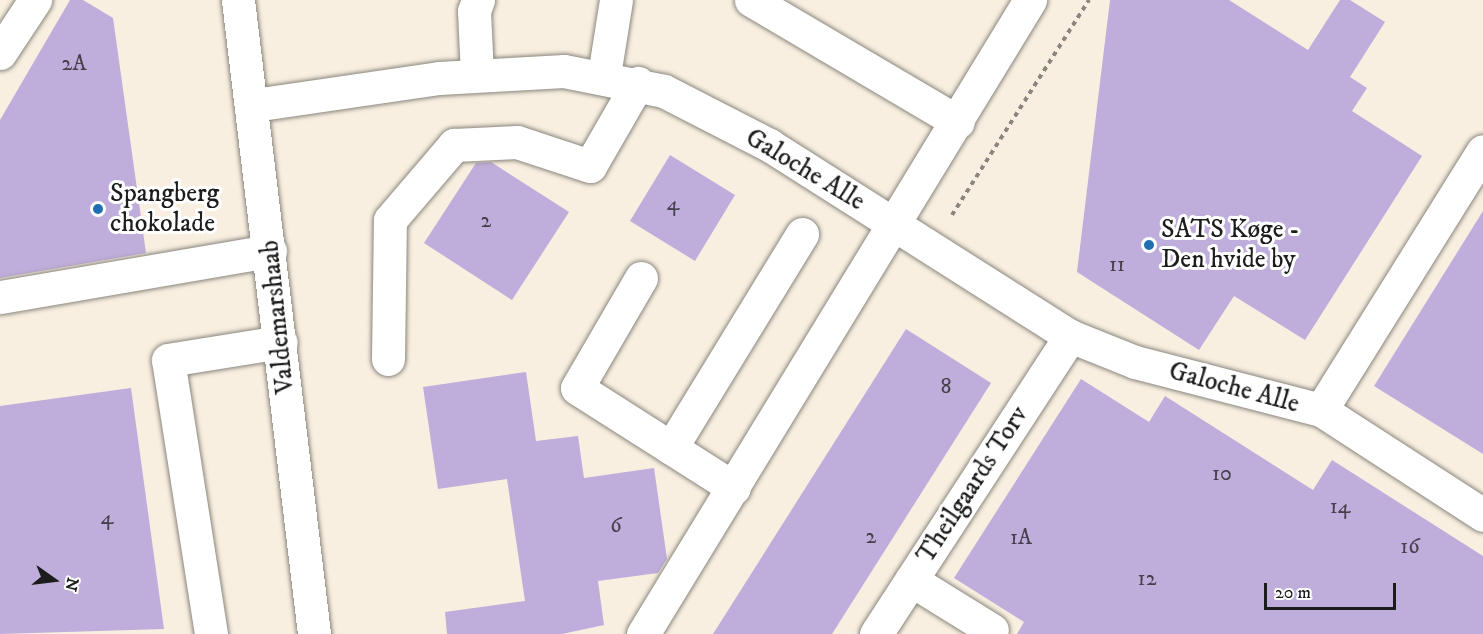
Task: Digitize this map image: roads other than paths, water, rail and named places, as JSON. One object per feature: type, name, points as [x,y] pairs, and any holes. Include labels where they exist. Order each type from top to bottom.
[{"type":"street","points":[[0,53],[35,0]]},
{"type":"street","name":"Valdemarshaab","points":[[238,0],[254,105],[314,634]]},
{"type":"street","points":[[477,75],[474,11],[478,0]]},
{"type":"street","points":[[604,75],[616,0]]},
{"type":"street","points":[[751,0],[958,122]]},
{"type":"street","points":[[643,634],[896,226],[1030,0]]},
{"type":"street","name":"Galoche Alle","points":[[254,105],[477,75],[564,71],[604,75],[638,83],[769,145],[1070,336],[1135,362],[1321,410],[1483,514]]},
{"type":"street","points":[[388,359],[390,220],[454,145],[517,142],[590,166],[638,83]]},
{"type":"street","name":"Galoche Alle","points":[[1321,410],[1483,151]]},
{"type":"street","points":[[671,448],[802,234]]},
{"type":"street","points":[[0,297],[270,251]]},
{"type":"street","points":[[641,278],[577,388],[734,488]]},
{"type":"street","name":"Theilgaards Torv","points":[[876,634],[1070,336]]},
{"type":"street","points":[[211,634],[168,360],[281,342]]},
{"type":"street","points":[[911,580],[992,630]]},
{"type":"place","name":"Spangberg chokolade","points":[[98,209]]},
{"type":"place","name":"SATS Køge - Den hvide by","points":[[1149,245]]}]
